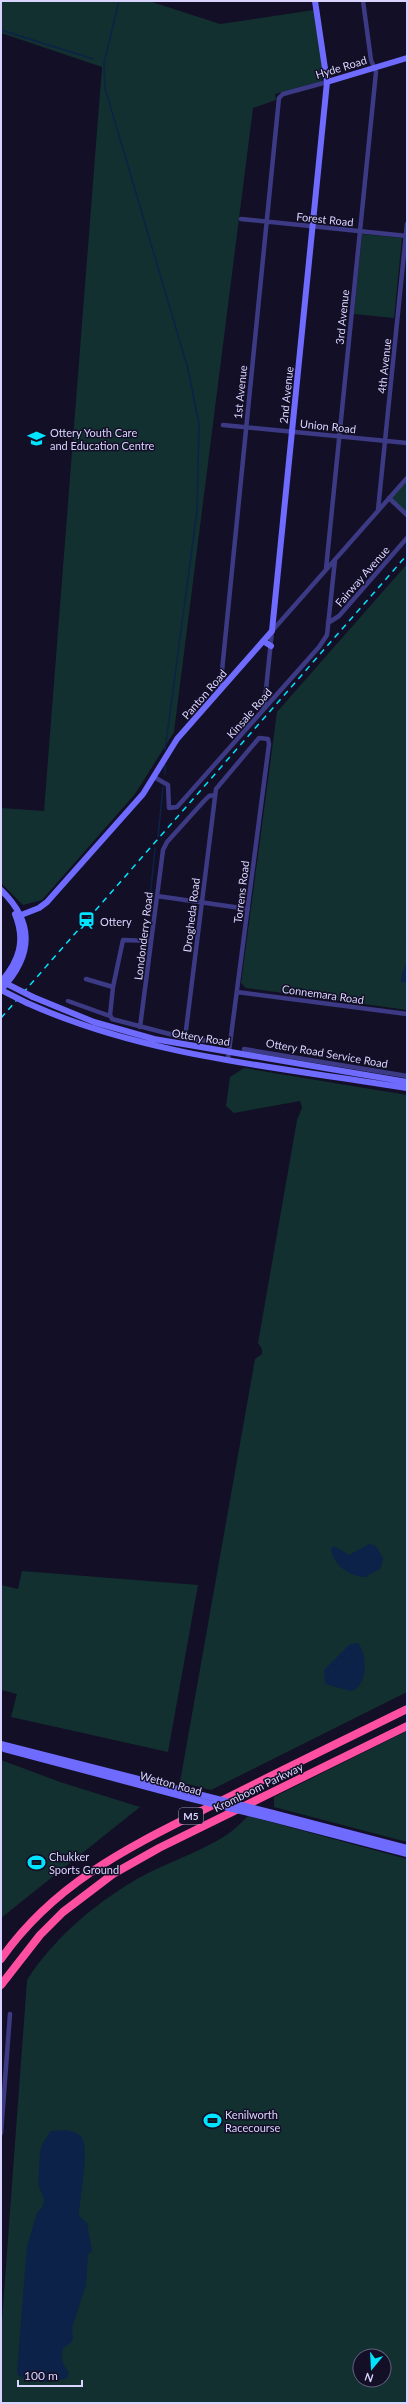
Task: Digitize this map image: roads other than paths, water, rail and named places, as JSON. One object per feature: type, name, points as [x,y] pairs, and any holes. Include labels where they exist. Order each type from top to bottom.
[{"type":"highway","name":"Kromboom Parkway","points":[[1,1959],[31,1923],[55,1900],[106,1860],[153,1835],[407,1709]]},
{"type":"highway","name":"Kromboom Parkway","points":[[1,1985],[40,1935],[63,1912],[113,1874],[159,1848],[407,1726]]},
{"type":"main road","name":"2nd Avenue","points":[[272,631],[327,82],[315,1]]},
{"type":"main road","name":"Hyde Road","points":[[327,82],[407,58]]},
{"type":"main road","name":"Panton Road","points":[[18,917],[31,912],[47,902],[143,794],[177,739],[272,631]]},
{"type":"main road","points":[[263,641],[271,646]]},
{"type":"main road","points":[[1,890],[13,904],[22,910],[31,912]]},
{"type":"main road","points":[[1,894],[18,917],[20,937],[19,956],[1,981]]},
{"type":"main road","points":[[1,990],[18,970],[24,954],[26,937],[13,904]]},
{"type":"main road","name":"Ottery Road","points":[[1,981],[72,1014],[120,1030],[174,1043],[407,1082]]},
{"type":"main road","name":"Ottery Road","points":[[1,990],[60,1017],[116,1037],[165,1049],[407,1088]]},
{"type":"main road","name":"Wetton Road","points":[[1,1744],[189,1795]]},
{"type":"main road","name":"Wetton Road","points":[[1,1748],[271,1816],[407,1848]]},
{"type":"main road","name":"Wetton Road","points":[[271,1816],[407,1854]]},
{"type":"street","name":"3rd Avenue","points":[[326,569],[376,76],[371,60],[362,1]]},
{"type":"street","name":"Hyde Road","points":[[280,96],[327,82]]},
{"type":"street","name":"1st Avenue","points":[[220,690],[266,222],[280,96]]},
{"type":"street","name":"Forest Road","points":[[241,219],[406,236]]},
{"type":"street","name":"4th Avenue","points":[[378,510],[407,224]]},
{"type":"street","name":"Union Road","points":[[223,425],[407,443]]},
{"type":"street","name":"Panton Road","points":[[272,631],[407,478]]},
{"type":"street","points":[[389,498],[407,515]]},
{"type":"street","name":"Fairway Avenue","points":[[328,623],[339,616],[407,538]]},
{"type":"street","name":"Kinsale Road","points":[[154,777],[168,785],[168,805],[174,809],[324,641],[328,623],[335,560]]},
{"type":"street","name":"2nd Avenue","points":[[264,709],[272,631]]},
{"type":"street","name":"Torrens Road","points":[[215,795],[219,784],[259,738],[264,737],[268,739],[269,744],[228,1059]]},
{"type":"street","name":"Londonderry Road","points":[[140,1027],[164,847],[208,796],[215,795]]},
{"type":"street","name":"Drogheda Road","points":[[185,1038],[215,795]]},
{"type":"street","points":[[157,896],[248,909]]},
{"type":"street","points":[[110,1016],[113,987],[123,940],[151,941]]},
{"type":"street","points":[[86,979],[113,987]]},
{"type":"street","name":"Connemara Road","points":[[237,992],[407,1014]]},
{"type":"street","points":[[68,1001],[110,1016],[113,1020],[185,1038],[216,1042]]},
{"type":"street","name":"Ottery Road Service Road","points":[[244,1049],[407,1076]]},
{"type":"street","points":[[1,2133],[3,2075],[10,2014]]},
{"type":"water","points":[[407,933],[407,983],[401,982],[406,963]]},
{"type":"water","points":[[369,1544],[376,1546],[383,1558],[381,1568],[366,1577],[354,1575],[343,1569],[332,1555],[331,1549],[334,1546],[349,1555]]},
{"type":"water","points":[[358,1643],[364,1655],[365,1670],[361,1683],[357,1688],[351,1691],[325,1684],[324,1670],[350,1644]]},
{"type":"water","points":[[65,2130],[78,2134],[82,2138],[84,2144],[85,2164],[79,2216],[87,2223],[92,2251],[88,2255],[86,2285],[72,2328],[72,2342],[63,2348],[62,2352],[63,2362],[69,2373],[67,2378],[42,2382],[23,2378],[18,2375],[17,2371],[27,2246],[37,2213],[43,2206],[44,2199],[38,2184],[42,2144],[51,2131]]},
{"type":"waterway","points":[[119,1],[104,63],[105,88],[188,369],[199,424],[197,511],[165,750]]},
{"type":"waterway","points":[[1,30],[93,59]]},
{"type":"waterway","points":[[165,765],[165,774]]},
{"type":"waterway","points":[[158,837],[163,787]]},
{"type":"waterway","points":[[149,909],[155,848]]},
{"type":"railway","points":[[1,1018],[407,555]]},
{"type":"place","name":"Ottery Youth Care and Education Centre","points":[[37,438]]},
{"type":"place","name":"Ottery","points":[[87,921]]},
{"type":"place","name":"Chukker Sports Ground","points":[[36,1862]]},
{"type":"place","name":"Kenilworth Racecourse","points":[[212,2120]]}]
